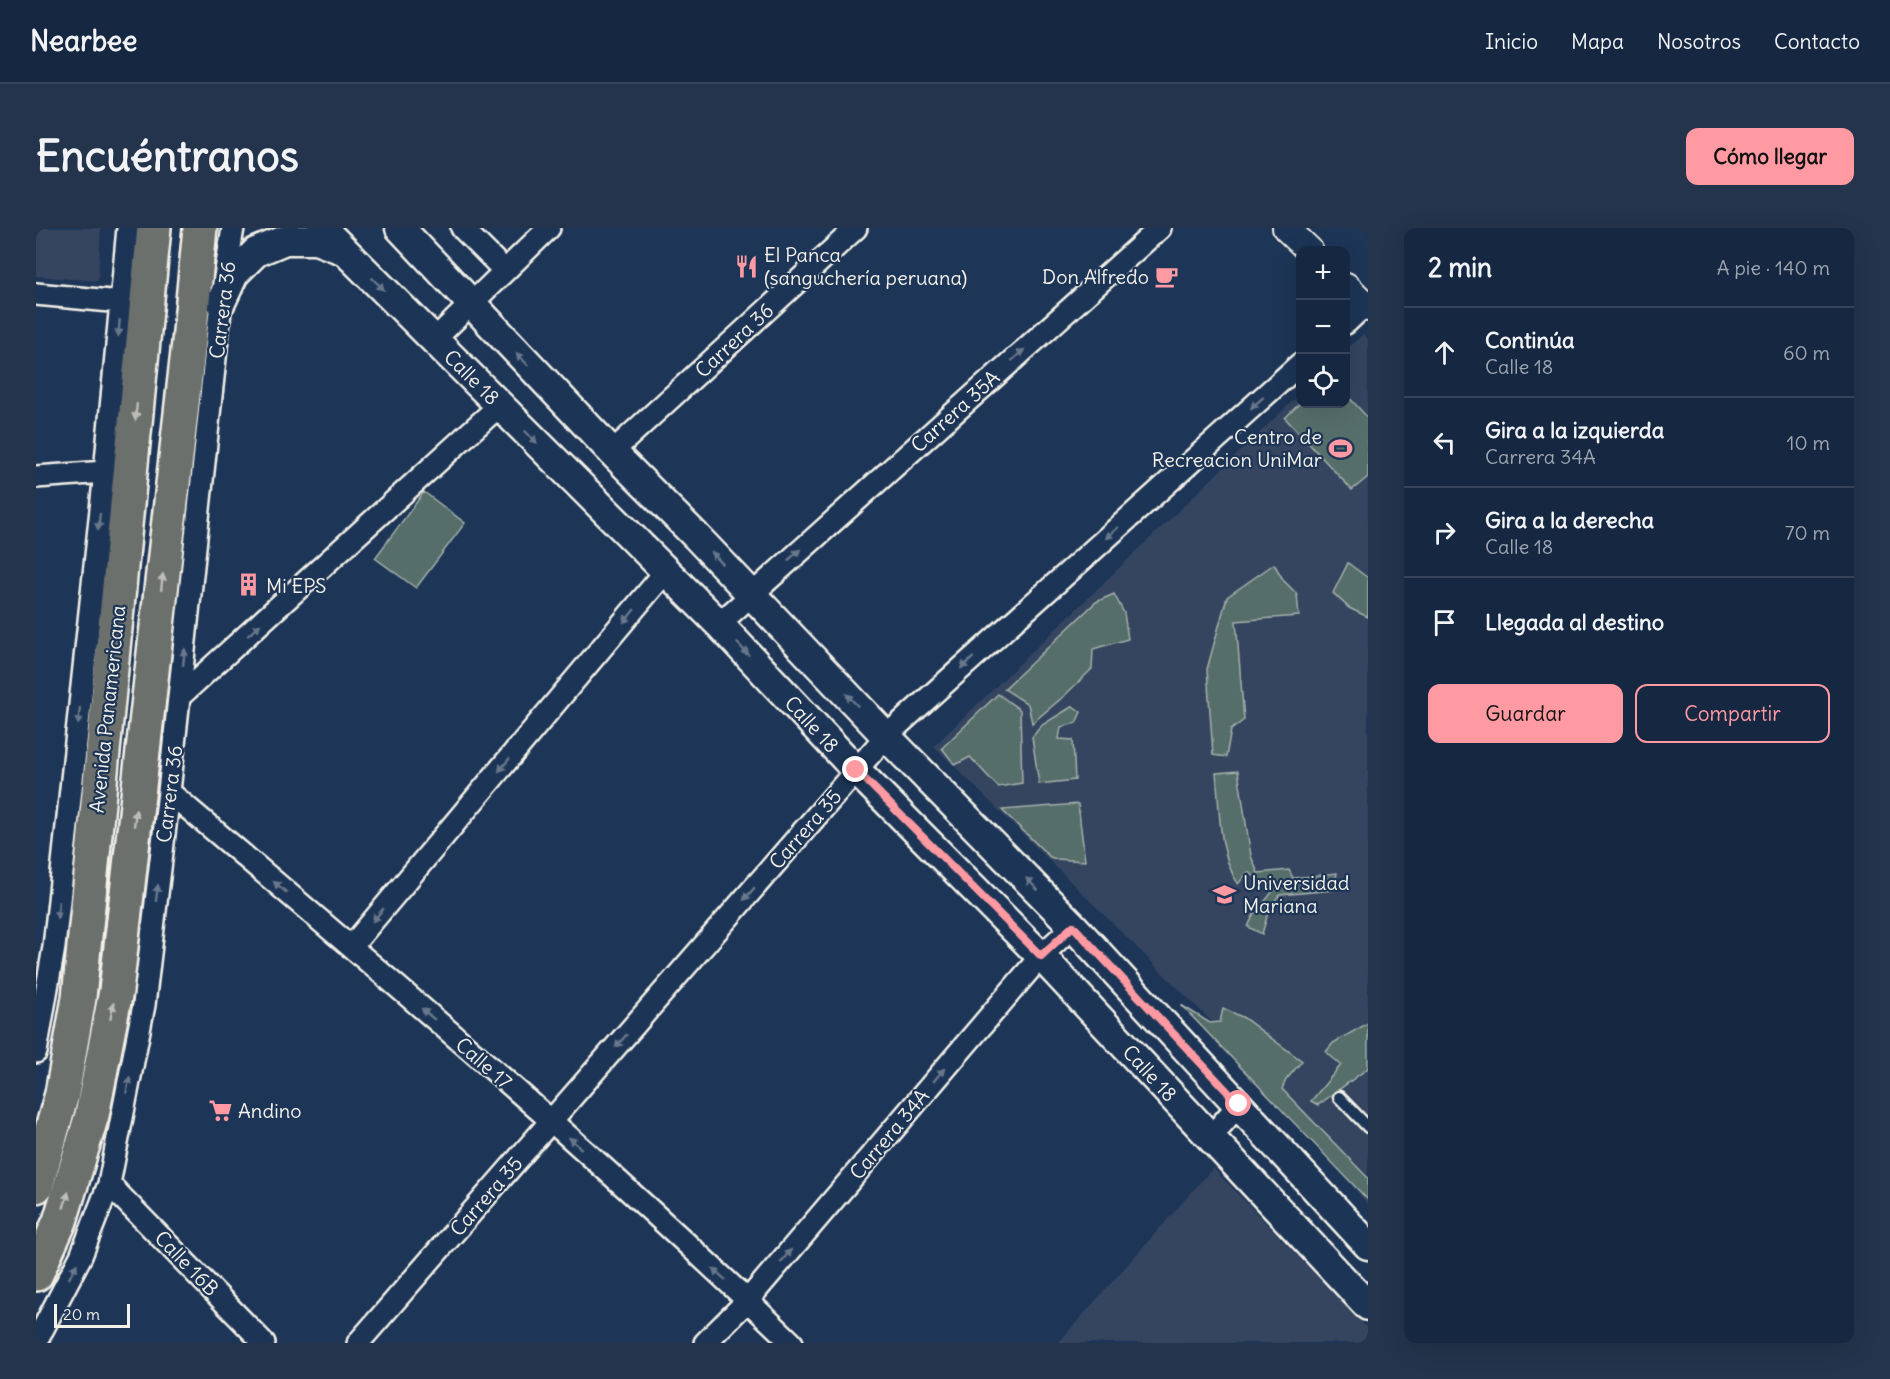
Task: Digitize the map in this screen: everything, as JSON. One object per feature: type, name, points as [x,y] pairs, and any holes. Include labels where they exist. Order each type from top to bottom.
[{"type":"main road","name":"Avenida Panamericana","points":[[36,1186],[62,1094],[79,998],[154,228]]},
{"type":"main road","name":"Calle 18","points":[[322,228],[719,624],[856,770],[1041,956],[1368,1306]]},
{"type":"main road","points":[[400,228],[612,452],[1073,926],[1368,1245]]},
{"type":"main road","name":"Avenida Panamericana","points":[[36,1274],[60,1221],[92,1114],[116,991],[189,342],[199,229]]},
{"type":"main road","points":[[222,302],[234,274],[256,252],[285,240],[316,240],[345,251]]},
{"type":"street","points":[[36,1052],[54,947],[105,472],[128,228]]},
{"type":"street","name":"Carrera 36","points":[[36,1341],[81,1256],[109,1184],[144,1005],[222,302],[233,228]]},
{"type":"street","points":[[462,228],[504,271]]},
{"type":"street","points":[[434,339],[549,228]]},
{"type":"street","name":"Carrera 36","points":[[612,452],[856,228]]},
{"type":"street","name":"Carrera 35A","points":[[719,624],[1160,228]]},
{"type":"street","points":[[1286,228],[1305,246]]},
{"type":"street","points":[[1350,290],[1367,307],[1350,320]]},
{"type":"street","points":[[36,294],[121,302]]},
{"type":"street","name":"Carrera 35","points":[[358,1343],[886,736],[1296,368]]},
{"type":"street","points":[[179,697],[500,405]]},
{"type":"street","points":[[36,477],[105,472]]},
{"type":"street","points":[[351,947],[666,571]]},
{"type":"street","name":"Calle 17","points":[[169,792],[551,1121],[748,1300],[792,1343]]},
{"type":"street","name":"Carrera 34A","points":[[705,1343],[748,1300],[1041,956],[1073,926]]},
{"type":"street","points":[[1210,1138],[1239,1104]]},
{"type":"street","name":"Calle 16B","points":[[109,1184],[264,1343]]},
{"type":"lane","points":[[1339,1097],[1368,1127]]},
{"type":"shaded area","points":[[36,228],[101,228],[98,281],[36,276]]},
{"type":"shaded area","name":"Universidad Mariana","points":[[1363,334],[1368,339],[1368,1205],[1231,1041],[934,746],[1296,398],[1296,408],[1350,408],[1350,346]]},
{"type":"shaded area","points":[[1213,1168],[1368,1329],[1368,1343],[1058,1343]]},
{"type":"green space","name":"Centro de Recreacion UniMar","points":[[1350,398],[1368,418],[1368,477],[1352,490],[1285,418],[1296,407],[1350,408]]},
{"type":"green space","points":[[424,492],[465,523],[416,588],[375,558]]},
{"type":"green space","points":[[1348,563],[1368,578],[1368,617],[1349,608],[1333,593]]},
{"type":"green space","points":[[1274,564],[1284,581],[1297,594],[1299,616],[1236,621],[1244,720],[1231,730],[1226,757],[1213,755],[1207,669],[1227,597]]},
{"type":"green space","points":[[1114,594],[1124,613],[1128,639],[1093,649],[1092,669],[1032,723],[1028,704],[1004,689],[1096,602]]},
{"type":"green space","points":[[998,694],[1020,710],[1022,783],[998,787],[970,757],[955,765],[942,748]]},
{"type":"green space","points":[[1073,706],[1081,712],[1076,723],[1061,727],[1059,739],[1073,740],[1075,780],[1039,784],[1032,737],[1042,725]]},
{"type":"green space","points":[[1238,771],[1251,856],[1258,873],[1289,870],[1293,878],[1337,873],[1334,890],[1280,895],[1270,906],[1262,934],[1248,927],[1253,916],[1274,890],[1248,872],[1238,884],[1231,872],[1223,845],[1216,773]]},
{"type":"green space","points":[[1078,804],[1085,861],[1050,857],[1002,810]]},
{"type":"green space","points":[[1181,1005],[1210,1023],[1220,1022],[1223,1008],[1244,1018],[1302,1061],[1286,1080],[1282,1089],[1368,1178],[1368,1200]]},
{"type":"green space","points":[[1368,1023],[1368,1068],[1318,1105],[1311,1101],[1341,1065],[1326,1052],[1333,1043]]},
{"type":"place","name":"El Panca (sanguchería peruana)","points":[[746,266]]},
{"type":"place","name":"Don Alfredo","points":[[1167,276]]},
{"type":"place","name":"Centro de Recreacion UniMar","points":[[1340,448]]},
{"type":"place","name":"Mi EPS","points":[[248,585]]},
{"type":"place","name":"Universidad Mariana","points":[[1225,894]]},
{"type":"place","name":"Andino","points":[[220,1110]]},
{"type":"route","points":[[856,770],[1041,956],[1073,926],[1239,1104]]}]
